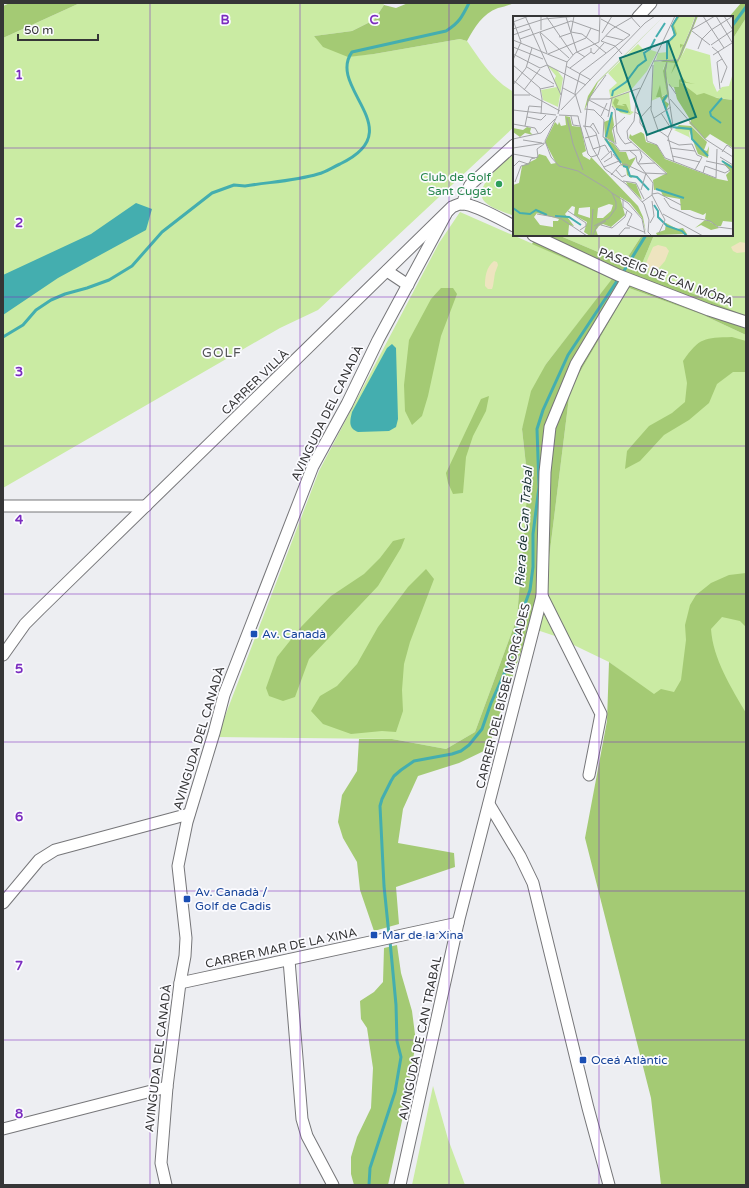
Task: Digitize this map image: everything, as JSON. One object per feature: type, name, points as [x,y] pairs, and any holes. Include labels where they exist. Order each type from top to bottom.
[{"type":"street","points":[[639,16],[651,3]]},
{"type":"street","points":[[513,146],[470,185],[462,204],[477,208],[513,226]]},
{"type":"street","name":"CARRER VILLÀ","points":[[3,655],[25,624],[40,609],[452,207],[462,204]]},
{"type":"street","name":"AVINGUDA DEL CANADÀ","points":[[166,1185],[161,1163],[167,1087],[180,983],[186,956],[186,938],[178,866],[189,814],[224,695],[313,466],[347,404],[378,340],[446,214]]},
{"type":"street","name":"PASSEIG DE CAN MÓRA","points":[[535,236],[624,277],[709,310],[746,322]]},
{"type":"street","points":[[387,271],[408,285]]},
{"type":"street","name":"CARRER DEL BISBE MORGADES","points":[[489,804],[542,596],[545,472],[550,427],[576,364],[624,277]]},
{"type":"street","points":[[3,506],[146,506]]},
{"type":"street","points":[[542,596],[601,714],[589,775]]},
{"type":"street","name":"CARRER VILLÀ","points":[[3,660],[13,640]]},
{"type":"street","points":[[489,804],[520,856],[533,883],[588,1108],[609,1185]]},
{"type":"street","name":"AVINGUDA DE CAN TRABAL","points":[[400,1185],[458,923],[489,804]]},
{"type":"street","points":[[3,903],[39,860],[55,850],[189,814]]},
{"type":"street","name":"CARRER MAR DE LA XINA","points":[[180,983],[458,923]]},
{"type":"street","points":[[289,960],[302,1119],[307,1136],[333,1185]]},
{"type":"street","points":[[3,1128],[167,1087]]},
{"type":"green space","points":[[10,3],[80,3],[3,38],[3,6]]},
{"type":"green space","points":[[80,3],[383,3],[384,5],[374,20],[352,31],[314,36],[349,56],[374,54],[460,39],[467,41],[493,76],[513,91],[513,128],[318,310],[280,328],[3,488],[3,38]]},
{"type":"green space","points":[[408,3],[514,3],[498,8],[483,17],[467,41],[460,39],[348,57],[323,47],[314,36],[352,31],[374,20],[384,5],[396,8]]},
{"type":"green space","points":[[741,3],[746,3],[746,18],[733,38],[733,16],[730,16]]},
{"type":"green space","points":[[746,18],[746,316],[639,271],[654,236],[733,236],[733,38]]},
{"type":"green space","name":"Club de Golf Sant Cugat","points":[[513,154],[513,216],[491,207],[485,202],[482,196],[482,190],[485,183]]},
{"type":"green space","points":[[460,212],[613,279],[546,364],[522,429],[528,483],[517,618],[475,732],[446,749],[392,739],[217,737],[319,471],[439,243]]},
{"type":"green space","points":[[536,236],[560,236],[624,263],[641,236],[654,236],[639,271],[746,316],[746,335],[703,315],[629,288],[570,389],[540,631],[529,628],[488,749],[459,763],[418,776],[403,809],[398,843],[454,853],[455,867],[396,887],[399,924],[374,931],[360,890],[357,862],[343,838],[338,822],[342,795],[357,771],[359,739],[392,739],[446,749],[475,732],[517,618],[528,483],[522,429],[531,391],[546,364],[612,279],[532,244]]},
{"type":"green space","points":[[560,236],[641,236],[624,263]]},
{"type":"green space","points":[[441,288],[453,288],[457,294],[441,336],[428,396],[422,416],[412,425],[405,411],[404,385],[409,340],[431,299]]},
{"type":"green space","points":[[629,288],[703,315],[746,335],[746,765],[609,662],[555,636],[540,631],[570,389]]},
{"type":"green space","points":[[732,337],[746,341],[746,372],[733,372],[717,384],[709,403],[689,420],[664,435],[640,461],[625,469],[627,451],[649,426],[672,413],[685,402],[687,383],[683,361],[689,353],[703,340]]},
{"type":"green space","points":[[489,396],[486,411],[473,436],[466,457],[463,493],[453,494],[448,483],[446,473],[481,399]]},
{"type":"green space","points":[[405,538],[401,548],[378,586],[309,659],[295,697],[283,701],[269,696],[266,688],[277,657],[301,627],[331,596],[364,574],[380,558],[393,541]]},
{"type":"green space","points":[[426,569],[434,579],[410,642],[404,664],[402,690],[403,711],[396,732],[382,731],[351,734],[323,724],[311,711],[320,696],[337,686],[357,664],[378,627],[408,587]]},
{"type":"green space","points":[[746,573],[746,627],[740,621],[722,617],[711,629],[712,640],[719,662],[746,713],[746,1185],[661,1185],[651,1098],[585,838],[607,721],[609,662],[654,694],[661,689],[674,692],[681,680],[686,640],[685,625],[690,605],[696,595],[711,583],[729,575]]},
{"type":"green space","points":[[397,945],[401,973],[412,1011],[416,1042],[403,1116],[388,1185],[354,1185],[351,1174],[351,1157],[357,1137],[371,1108],[373,1068],[367,1028],[361,1019],[360,1001],[374,992],[383,982],[384,948]]},
{"type":"green space","points":[[433,1086],[448,1139],[465,1185],[412,1185]]},
{"type":"sand","points":[[740,242],[746,243],[746,252],[737,253],[733,251],[731,247]]},
{"type":"sand","points":[[658,245],[666,247],[669,251],[665,261],[658,269],[649,270],[646,263],[653,247]]},
{"type":"sand","points":[[494,261],[497,262],[498,265],[492,289],[488,289],[485,286],[486,276],[489,266]]},
{"type":"water","points":[[136,203],[152,209],[146,230],[58,278],[3,315],[3,275],[91,234]]},
{"type":"water","points":[[392,344],[396,348],[398,419],[396,427],[389,431],[358,432],[351,426],[350,421],[352,412],[387,348]]},
{"type":"waterway","points":[[3,337],[23,325],[36,310],[51,300],[109,280],[132,266],[162,232],[212,193],[234,185],[245,186],[291,180],[318,174],[340,164],[360,151],[369,137],[369,123],[349,80],[347,66],[352,52],[446,31],[460,19],[469,3]]},
{"type":"waterway","name":"Riera de Can Trabal","points":[[733,25],[746,7]]},
{"type":"waterway","name":"Riera de Can Trabal","points":[[622,274],[645,236]]},
{"type":"waterway","name":"Riera de Can Trabal","points":[[389,935],[384,886],[380,806],[382,799],[394,776],[401,770],[414,761],[461,751],[469,745],[482,729],[491,703],[508,665],[519,621],[530,590],[533,567],[533,534],[539,487],[537,429],[543,410],[568,355],[619,278]]},
{"type":"waterway","name":"Riera de Can Trabal","points":[[369,1185],[370,1168],[395,1092],[401,1057],[397,1041],[396,1005],[390,941]]},
{"type":"place","name":"Club de Golf Sant Cugat","points":[[499,184]]},
{"type":"place","name":"Av. Canadà","points":[[254,634]]},
{"type":"place","name":"Av. Canadà / Golf de Cadis","points":[[187,899]]},
{"type":"place","name":"Mar de la Xina","points":[[374,935]]},
{"type":"place","name":"Oceá Atlàntic","points":[[583,1060]]},
{"type":"district","name":"GOLF","points":[[222,353]]}]
